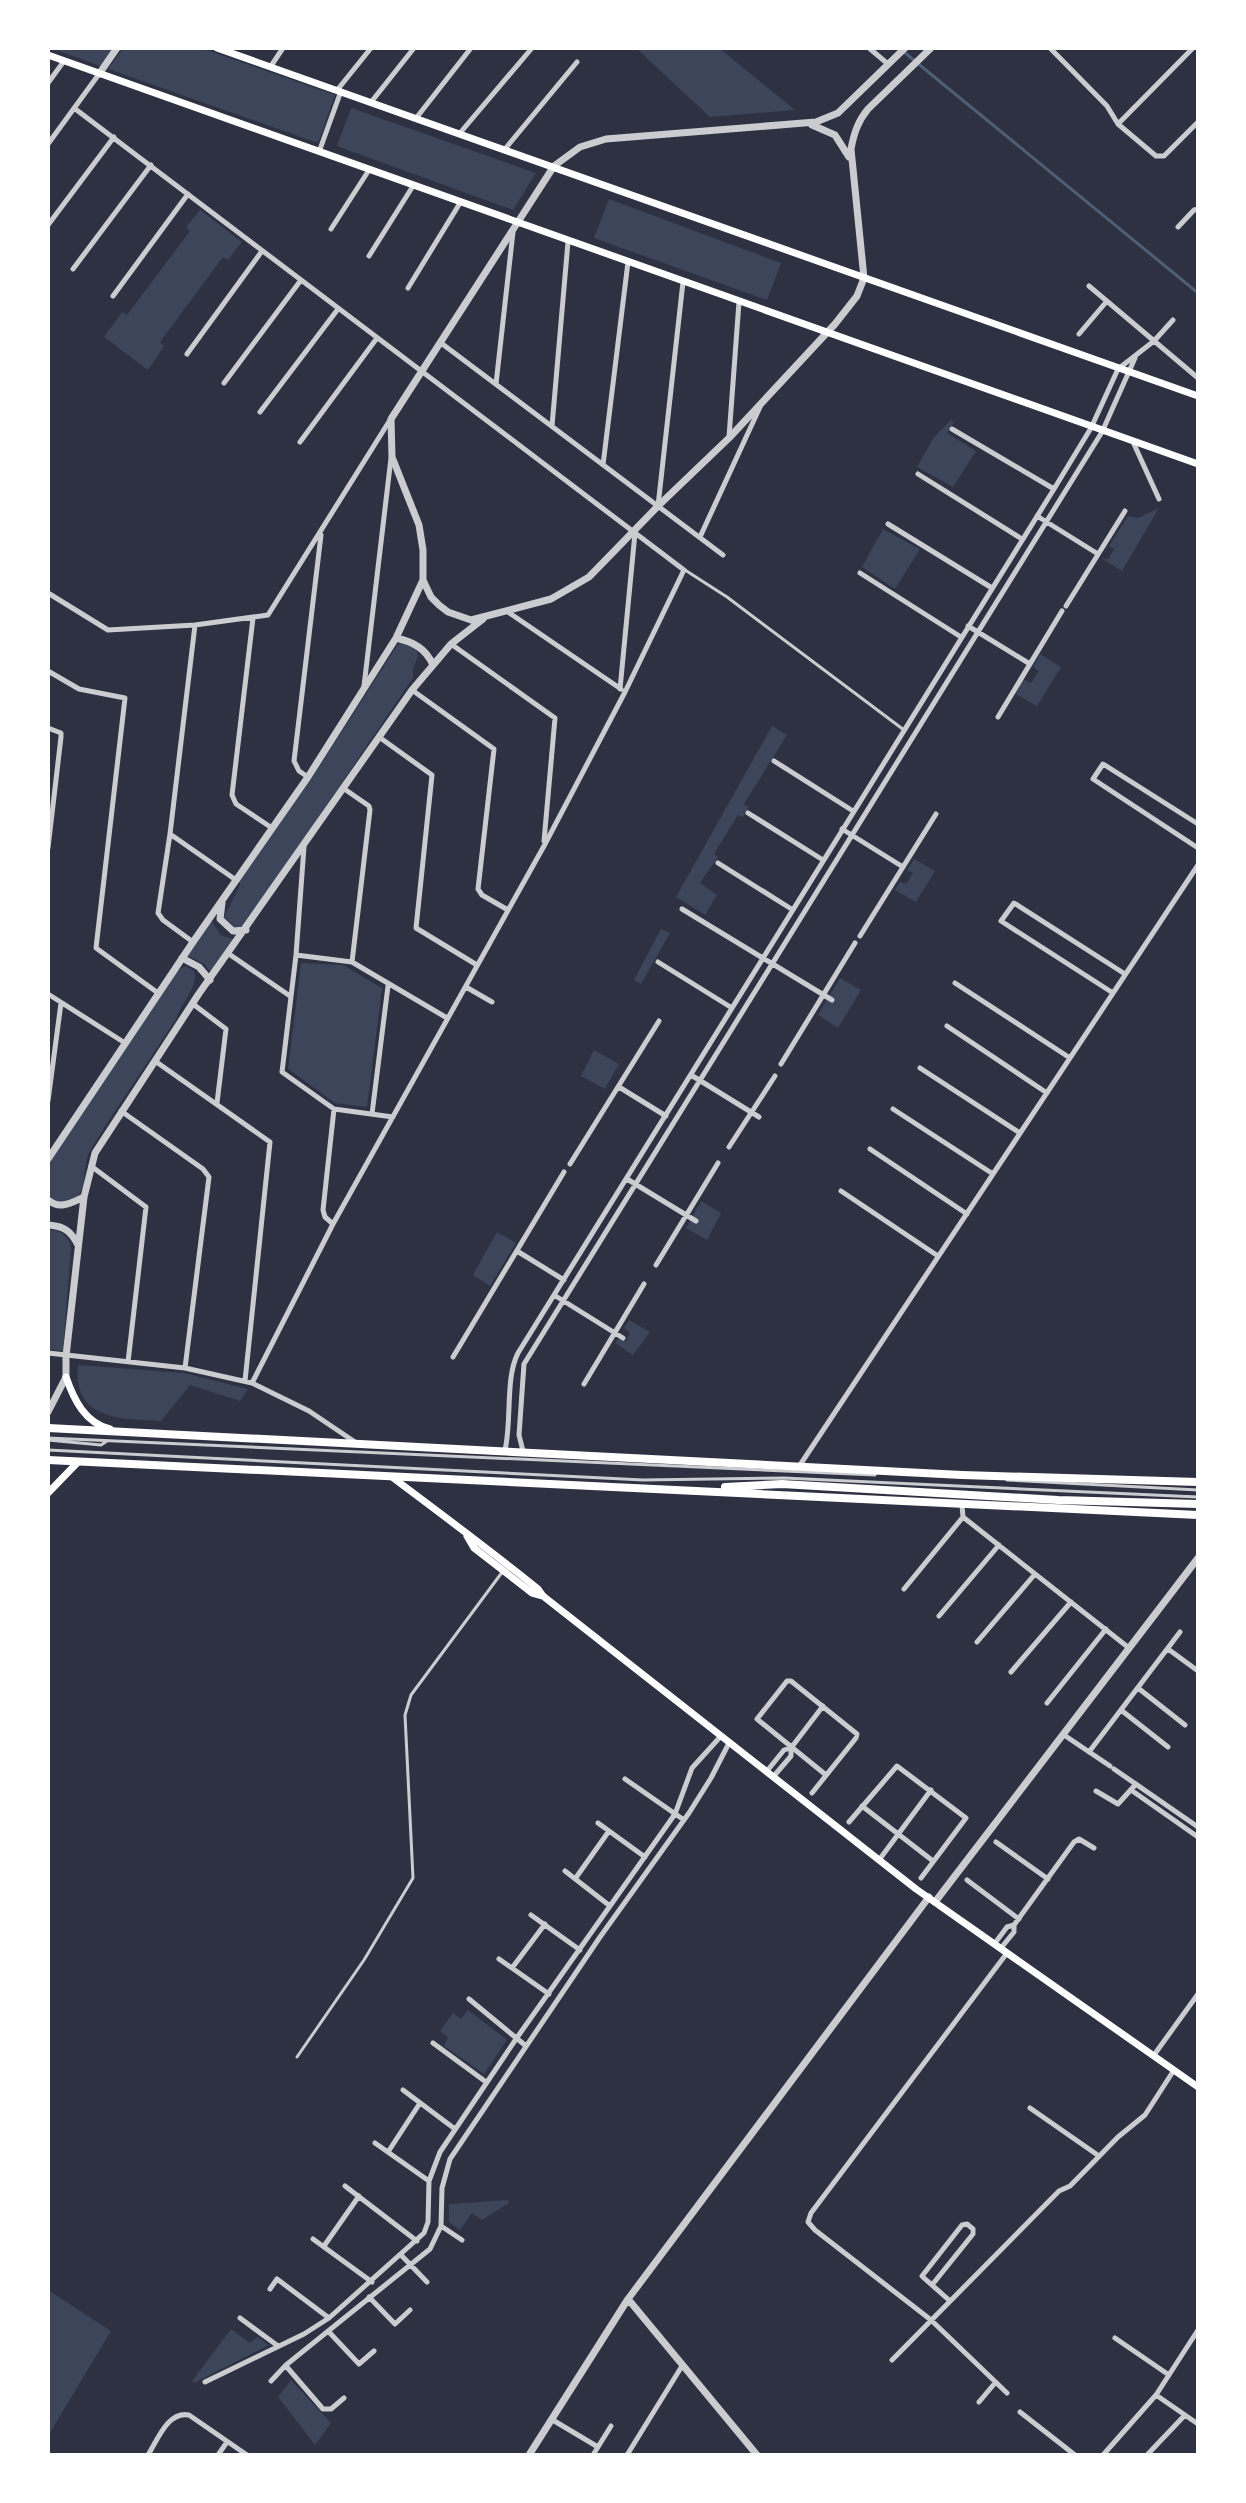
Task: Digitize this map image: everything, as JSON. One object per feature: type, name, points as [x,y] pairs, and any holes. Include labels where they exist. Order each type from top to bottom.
[{"type":"main road","points":[[223,49],[1198,396]]},
{"type":"main road","points":[[48,55],[1198,464]]},
{"type":"main road","points":[[66,1377],[74,1399],[91,1420],[128,1433]]},
{"type":"main road","points":[[48,1428],[974,1475],[1198,1482]]},
{"type":"main road","points":[[48,1460],[1198,1515]]},
{"type":"main road","points":[[48,1493],[78,1462]]},
{"type":"main road","points":[[392,1477],[466,1534],[474,1548],[506,1567],[532,1593],[543,1596],[879,1860],[1198,2087]]},
{"type":"main road","points":[[684,1489],[782,1484],[1058,1500],[1198,1504]]},
{"type":"street","points":[[48,144],[117,48]]},
{"type":"street","points":[[271,66],[283,48]]},
{"type":"street","points":[[319,152],[340,90],[371,48]]},
{"type":"street","points":[[372,101],[414,48]]},
{"type":"street","points":[[417,117],[471,48]]},
{"type":"street","points":[[460,133],[532,48]]},
{"type":"street","points":[[869,48],[892,62]]},
{"type":"street","points":[[48,593],[108,630],[195,625],[270,613],[421,370],[554,166],[580,147],[606,139],[816,122],[838,113],[905,48]]},
{"type":"street","points":[[1050,48],[1107,106],[1118,124],[1160,158],[1198,122]]},
{"type":"street","points":[[392,457],[422,534],[423,580],[431,597],[448,612],[471,620],[483,619],[551,599],[597,571],[658,506],[729,438],[857,296],[864,278],[851,149],[859,120],[929,50]]},
{"type":"street","points":[[1118,124],[1191,50]]},
{"type":"street","points":[[48,83],[64,61]]},
{"type":"street","points":[[505,149],[577,62]]},
{"type":"street","points":[[74,108],[684,570],[544,846],[248,1382]]},
{"type":"street","points":[[802,123],[820,126],[835,135],[846,149],[852,166]]},
{"type":"street","points":[[48,225],[114,137]]},
{"type":"street","points":[[73,269],[151,165]]},
{"type":"street","points":[[331,229],[369,170]]},
{"type":"street","points":[[369,256],[413,186]]},
{"type":"street","points":[[113,296],[188,194]]},
{"type":"street","points":[[408,288],[460,203]]},
{"type":"street","points":[[1178,227],[1198,209]]},
{"type":"street","points":[[496,385],[513,232]]},
{"type":"street","points":[[552,426],[568,242]]},
{"type":"street","points":[[187,354],[262,251]]},
{"type":"street","points":[[603,465],[628,262]]},
{"type":"street","points":[[224,383],[301,280]]},
{"type":"street","points":[[658,506],[683,282]]},
{"type":"street","points":[[1089,286],[1198,378]]},
{"type":"street","points":[[1079,334],[1107,301]]},
{"type":"street","points":[[729,438],[739,302]]},
{"type":"street","points":[[260,412],[338,309]]},
{"type":"street","points":[[505,1450],[513,1365],[554,1295],[1054,489],[1091,428],[1118,369],[1154,341],[1173,320]]},
{"type":"street","points":[[300,442],[377,338]]},
{"type":"street","points":[[441,343],[723,555]]},
{"type":"street","points":[[523,1451],[519,1435],[523,1369],[1102,432],[1135,357]]},
{"type":"street","points":[[700,537],[762,402]]},
{"type":"street","points":[[363,694],[392,457],[391,419]]},
{"type":"street","points":[[952,429],[1054,489]]},
{"type":"street","points":[[1133,442],[1159,499]]},
{"type":"street","points":[[918,474],[1022,539]]},
{"type":"street","points":[[998,717],[1125,511]]},
{"type":"street","points":[[1037,516],[1098,554]]},
{"type":"street","points":[[888,524],[992,588]]},
{"type":"street","points":[[308,777],[299,771],[294,761],[321,530]]},
{"type":"street","points":[[622,690],[635,532]]},
{"type":"street","points":[[860,573],[961,637]]},
{"type":"street","points":[[48,1159],[50,1148],[363,694],[396,638],[423,580]]},
{"type":"street","points":[[508,612],[622,690]]},
{"type":"street","points":[[253,618],[232,795],[236,804],[272,828]]},
{"type":"street","points":[[48,1412],[66,1377],[84,1197],[95,1153],[193,1004],[412,690],[451,644],[483,619]]},
{"type":"street","points":[[193,942],[158,913],[195,625]]},
{"type":"street","points":[[968,626],[1030,664]]},
{"type":"street","points":[[396,638],[416,644],[433,665]]},
{"type":"street","points":[[451,644],[555,718],[544,846]]},
{"type":"street","points":[[48,671],[79,689],[125,698],[96,948],[158,993]]},
{"type":"street","points":[[412,690],[494,749],[478,889],[482,895],[508,910]]},
{"type":"street","points":[[48,728],[61,733],[51,795],[48,848]]},
{"type":"street","points":[[379,737],[432,775],[416,928],[477,965]]},
{"type":"street","points":[[774,761],[853,811]]},
{"type":"street","points":[[1198,824],[1103,764],[1093,779],[1198,848]]},
{"type":"street","points":[[343,788],[370,810],[352,962]]},
{"type":"street","points":[[748,813],[823,860]]},
{"type":"street","points":[[860,936],[936,814]]},
{"type":"street","points":[[842,829],[903,867]]},
{"type":"street","points":[[170,834],[236,880]]},
{"type":"street","points":[[304,847],[296,955],[282,1072],[334,1109],[393,1117]]},
{"type":"street","points":[[718,863],[793,910]]},
{"type":"street","points":[[800,1465],[1198,865]]},
{"type":"street","points":[[224,897],[220,919],[233,931],[246,930]]},
{"type":"street","points":[[1113,993],[1001,921],[1014,903],[1126,974]]},
{"type":"street","points":[[682,909],[832,1000]]},
{"type":"street","points":[[781,1064],[855,943]]},
{"type":"street","points":[[229,954],[290,996]]},
{"type":"street","points":[[296,955],[352,962],[447,1018]]},
{"type":"street","points":[[182,958],[199,967],[210,980]]},
{"type":"street","points":[[658,962],[732,1008]]},
{"type":"street","points":[[955,983],[1070,1058]]},
{"type":"street","points":[[372,1114],[388,986]]},
{"type":"street","points":[[466,987],[492,1002]]},
{"type":"street","points":[[48,994],[125,1043]]},
{"type":"street","points":[[48,1101],[61,1003]]},
{"type":"street","points":[[193,1004],[226,1029],[217,1103]]},
{"type":"street","points":[[570,1164],[659,1021]]},
{"type":"street","points":[[947,1026],[1047,1093]]},
{"type":"street","points":[[155,1061],[266,1137],[271,1148],[248,1382]]},
{"type":"street","points":[[920,1068],[1020,1133]]},
{"type":"street","points":[[691,1075],[759,1117]]},
{"type":"street","points":[[729,1147],[775,1076]]},
{"type":"street","points":[[619,1087],[666,1116]]},
{"type":"street","points":[[333,1224],[325,1217],[323,1210],[334,1109]]},
{"type":"street","points":[[893,1109],[993,1174]]},
{"type":"street","points":[[121,1111],[203,1169],[209,1177],[185,1368]]},
{"type":"street","points":[[870,1149],[967,1214]]},
{"type":"street","points":[[656,1265],[718,1163]]},
{"type":"street","points":[[90,1165],[146,1207],[128,1362]]},
{"type":"street","points":[[453,1357],[564,1172]]},
{"type":"street","points":[[627,1179],[696,1221]]},
{"type":"street","points":[[841,1191],[938,1256]]},
{"type":"street","points":[[48,1200],[66,1206],[84,1197]]},
{"type":"street","points":[[48,1225],[65,1228],[73,1234],[79,1247]]},
{"type":"street","points":[[517,1251],[564,1280]]},
{"type":"street","points":[[584,1384],[644,1284]]},
{"type":"street","points":[[554,1295],[623,1338]]},
{"type":"street","points":[[48,1353],[185,1368],[248,1382],[309,1411],[355,1443]]},
{"type":"street","points":[[904,1589],[963,1517],[962,1505]]},
{"type":"street","points":[[963,1517],[1131,1649]]},
{"type":"street","points":[[939,1616],[999,1545]]},
{"type":"street","points":[[529,2455],[628,2299],[1198,1558]]},
{"type":"street","points":[[977,1642],[1035,1574]]},
{"type":"street","points":[[1011,1672],[1071,1602]]},
{"type":"street","points":[[1047,1703],[1106,1629]]},
{"type":"street","points":[[1089,1752],[1180,1632]]},
{"type":"street","points":[[1168,1649],[1198,1671]]},
{"type":"street","points":[[812,1793],[826,1775],[857,1734],[787,1681],[757,1717],[758,1722],[826,1775]]},
{"type":"street","points":[[1138,1688],[1185,1725]]},
{"type":"street","points":[[770,1775],[791,1756],[791,1748],[823,1706]]},
{"type":"street","points":[[1121,1710],[1168,1747]]},
{"type":"street","points":[[1064,1735],[1198,1827]]},
{"type":"street","points":[[205,2382],[304,2334],[329,2318],[424,2233],[428,2222],[429,2181],[440,2152],[675,1814],[692,1768],[721,1736]]},
{"type":"street","points":[[271,2381],[310,2345],[430,2249],[441,2226],[442,2188],[450,2159],[600,1937],[684,1820],[729,1743]]},
{"type":"street","points":[[849,1822],[897,1766],[931,1790],[966,1818],[921,1878]]},
{"type":"street","points":[[625,1779],[684,1820]]},
{"type":"street","points":[[1096,1791],[1118,1804],[1136,1784]]},
{"type":"street","points":[[879,1860],[931,1790]]},
{"type":"street","points":[[1131,1790],[1198,1837]]},
{"type":"street","points":[[862,1806],[933,1861]]},
{"type":"street","points":[[598,1823],[645,1857]]},
{"type":"street","points":[[575,1879],[609,1831]]},
{"type":"street","points":[[1007,2393],[931,2320],[808,2222],[811,2213],[1014,1932],[1014,1925],[1074,1842],[1079,1839],[1094,1848]]},
{"type":"street","points":[[996,1842],[1048,1879]]},
{"type":"street","points":[[565,1871],[610,1906]]},
{"type":"street","points":[[967,1880],[1019,1919]]},
{"type":"street","points":[[531,1915],[580,1950]]},
{"type":"street","points":[[512,1968],[545,1924]]},
{"type":"street","points":[[593,1932],[600,1937]]},
{"type":"street","points":[[499,1959],[549,1994]]},
{"type":"street","points":[[1154,2055],[1198,1994]]},
{"type":"street","points":[[469,1999],[526,2046]]},
{"type":"street","points":[[433,2043],[486,2082]]},
{"type":"street","points":[[892,2360],[1059,2191],[1070,2186],[1118,2137],[1145,2115],[1174,2070]]},
{"type":"street","points":[[403,2090],[455,2129]]},
{"type":"street","points":[[388,2152],[420,2103]]},
{"type":"street","points":[[1030,2108],[1099,2156]]},
{"type":"street","points":[[375,2143],[429,2181]]},
{"type":"street","points":[[345,2186],[417,2241]]},
{"type":"street","points":[[324,2246],[359,2196]]},
{"type":"street","points":[[932,2285],[974,2231],[967,2224],[962,2225],[922,2276],[932,2285],[950,2301]]},
{"type":"street","points":[[441,2226],[462,2240]]},
{"type":"street","points":[[313,2239],[372,2282]]},
{"type":"street","points":[[401,2255],[427,2282]]},
{"type":"street","points":[[270,2289],[277,2279],[329,2318]]},
{"type":"street","points":[[369,2297],[395,2324],[410,2310]]},
{"type":"street","points":[[628,2299],[757,2455]]},
{"type":"street","points":[[240,2318],[278,2346]]},
{"type":"street","points":[[1103,2455],[1156,2395],[1198,2330]]},
{"type":"street","points":[[329,2332],[359,2364],[374,2351]]},
{"type":"street","points":[[304,2334],[310,2345]]},
{"type":"street","points":[[1115,2338],[1169,2375]]},
{"type":"street","points":[[286,2365],[323,2409],[331,2409],[344,2398]]},
{"type":"street","points":[[627,2455],[682,2366]]},
{"type":"street","points":[[979,2402],[995,2383]]},
{"type":"street","points":[[1156,2395],[1198,2424]]},
{"type":"street","points":[[1020,2412],[1075,2455]]},
{"type":"street","points":[[148,2455],[173,2416],[181,2413],[189,2415],[247,2455]]},
{"type":"street","points":[[1147,2455],[1185,2415]]},
{"type":"street","points":[[551,2419],[598,2447]]},
{"type":"street","points":[[593,2455],[611,2426]]},
{"type":"street","points":[[218,2455],[227,2442]]},
{"type":"lane","points":[[684,570],[727,597],[904,730]]},
{"type":"lane","points":[[48,1439],[1198,1490]]},
{"type":"lane","points":[[48,1450],[643,1480],[784,1478],[1198,1497]]},
{"type":"lane","points":[[297,2057],[364,1960],[413,1878],[407,1704],[506,1567]]},
{"type":"shaded area","points":[[51,48],[115,48],[100,66]]},
{"type":"shaded area","points":[[123,48],[201,48],[335,95],[319,141],[315,142],[108,69]]},
{"type":"shaded area","points":[[636,48],[719,48],[795,110],[710,117]]},
{"type":"shaded area","points":[[351,108],[536,173],[513,210],[337,146]]},
{"type":"shaded area","points":[[609,199],[781,263],[767,300],[594,238]]},
{"type":"shaded area","points":[[200,210],[242,242],[228,260],[223,257],[160,342],[164,346],[148,370],[104,337],[122,312],[127,315],[190,231],[186,227]]},
{"type":"shaded area","points":[[951,420],[954,422],[947,433],[976,451],[953,487],[917,467],[934,437]]},
{"type":"shaded area","points":[[1159,508],[1122,571],[1101,558],[1108,559],[1114,549],[1109,546],[1128,516],[1138,518]]},
{"type":"shaded area","points":[[883,529],[920,549],[895,589],[862,567]]},
{"type":"shaded area","points":[[403,642],[416,648],[418,656],[413,678],[244,927],[236,928],[224,917],[240,885],[239,880],[310,781],[398,644]]},
{"type":"shaded area","points":[[1040,654],[1061,667],[1037,706],[1016,694],[1022,679],[1031,683],[1039,671],[1033,667]]},
{"type":"shaded area","points":[[772,726],[787,735],[744,804],[749,807],[743,817],[738,815],[714,854],[718,857],[700,883],[717,895],[705,915],[676,897]]},
{"type":"shaded area","points":[[914,859],[935,871],[916,902],[895,890],[900,882],[906,884],[913,873],[907,870]]},
{"type":"shaded area","points":[[211,920],[221,935],[235,940],[211,973],[204,964],[187,955]]},
{"type":"shaded area","points":[[661,929],[670,933],[641,984],[634,980]]},
{"type":"shaded area","points":[[301,963],[343,965],[382,988],[367,1107],[335,1103],[288,1069]]},
{"type":"shaded area","points":[[186,966],[194,971],[192,988],[176,1019],[90,1151],[80,1193],[69,1202],[54,1200],[48,1195],[48,1169],[55,1151],[176,971]]},
{"type":"shaded area","points":[[840,978],[861,990],[838,1028],[818,1015]]},
{"type":"shaded area","points":[[594,1050],[619,1064],[605,1089],[581,1076]]},
{"type":"shaded area","points":[[701,1201],[721,1213],[707,1240],[686,1228]]},
{"type":"shaded area","points":[[48,1230],[63,1234],[71,1247],[63,1351],[48,1349]]},
{"type":"shaded area","points":[[497,1232],[516,1243],[490,1286],[473,1275]]},
{"type":"shaded area","points":[[629,1320],[650,1332],[633,1355],[615,1343],[619,1338],[626,1341],[630,1333],[624,1328]]},
{"type":"shaded area","points":[[78,1365],[184,1373],[248,1389],[240,1401],[190,1385],[161,1421],[130,1419],[102,1413],[91,1406],[83,1397],[78,1383]]},
{"type":"shaded area","points":[[468,2010],[507,2040],[484,2074],[444,2046],[448,2037],[440,2031],[453,2013],[461,2019]]},
{"type":"shaded area","points":[[508,2200],[509,2203],[482,2220],[472,2213],[460,2230],[449,2222],[449,2204]]},
{"type":"shaded area","points":[[48,2290],[111,2331],[48,2436]]},
{"type":"shaded area","points":[[231,2329],[250,2343],[257,2337],[269,2345],[194,2383],[192,2381]]},
{"type":"shaded area","points":[[291,2380],[331,2423],[315,2445],[278,2397]]},
{"type":"waterway","points":[[899,48],[1198,293]]}]
